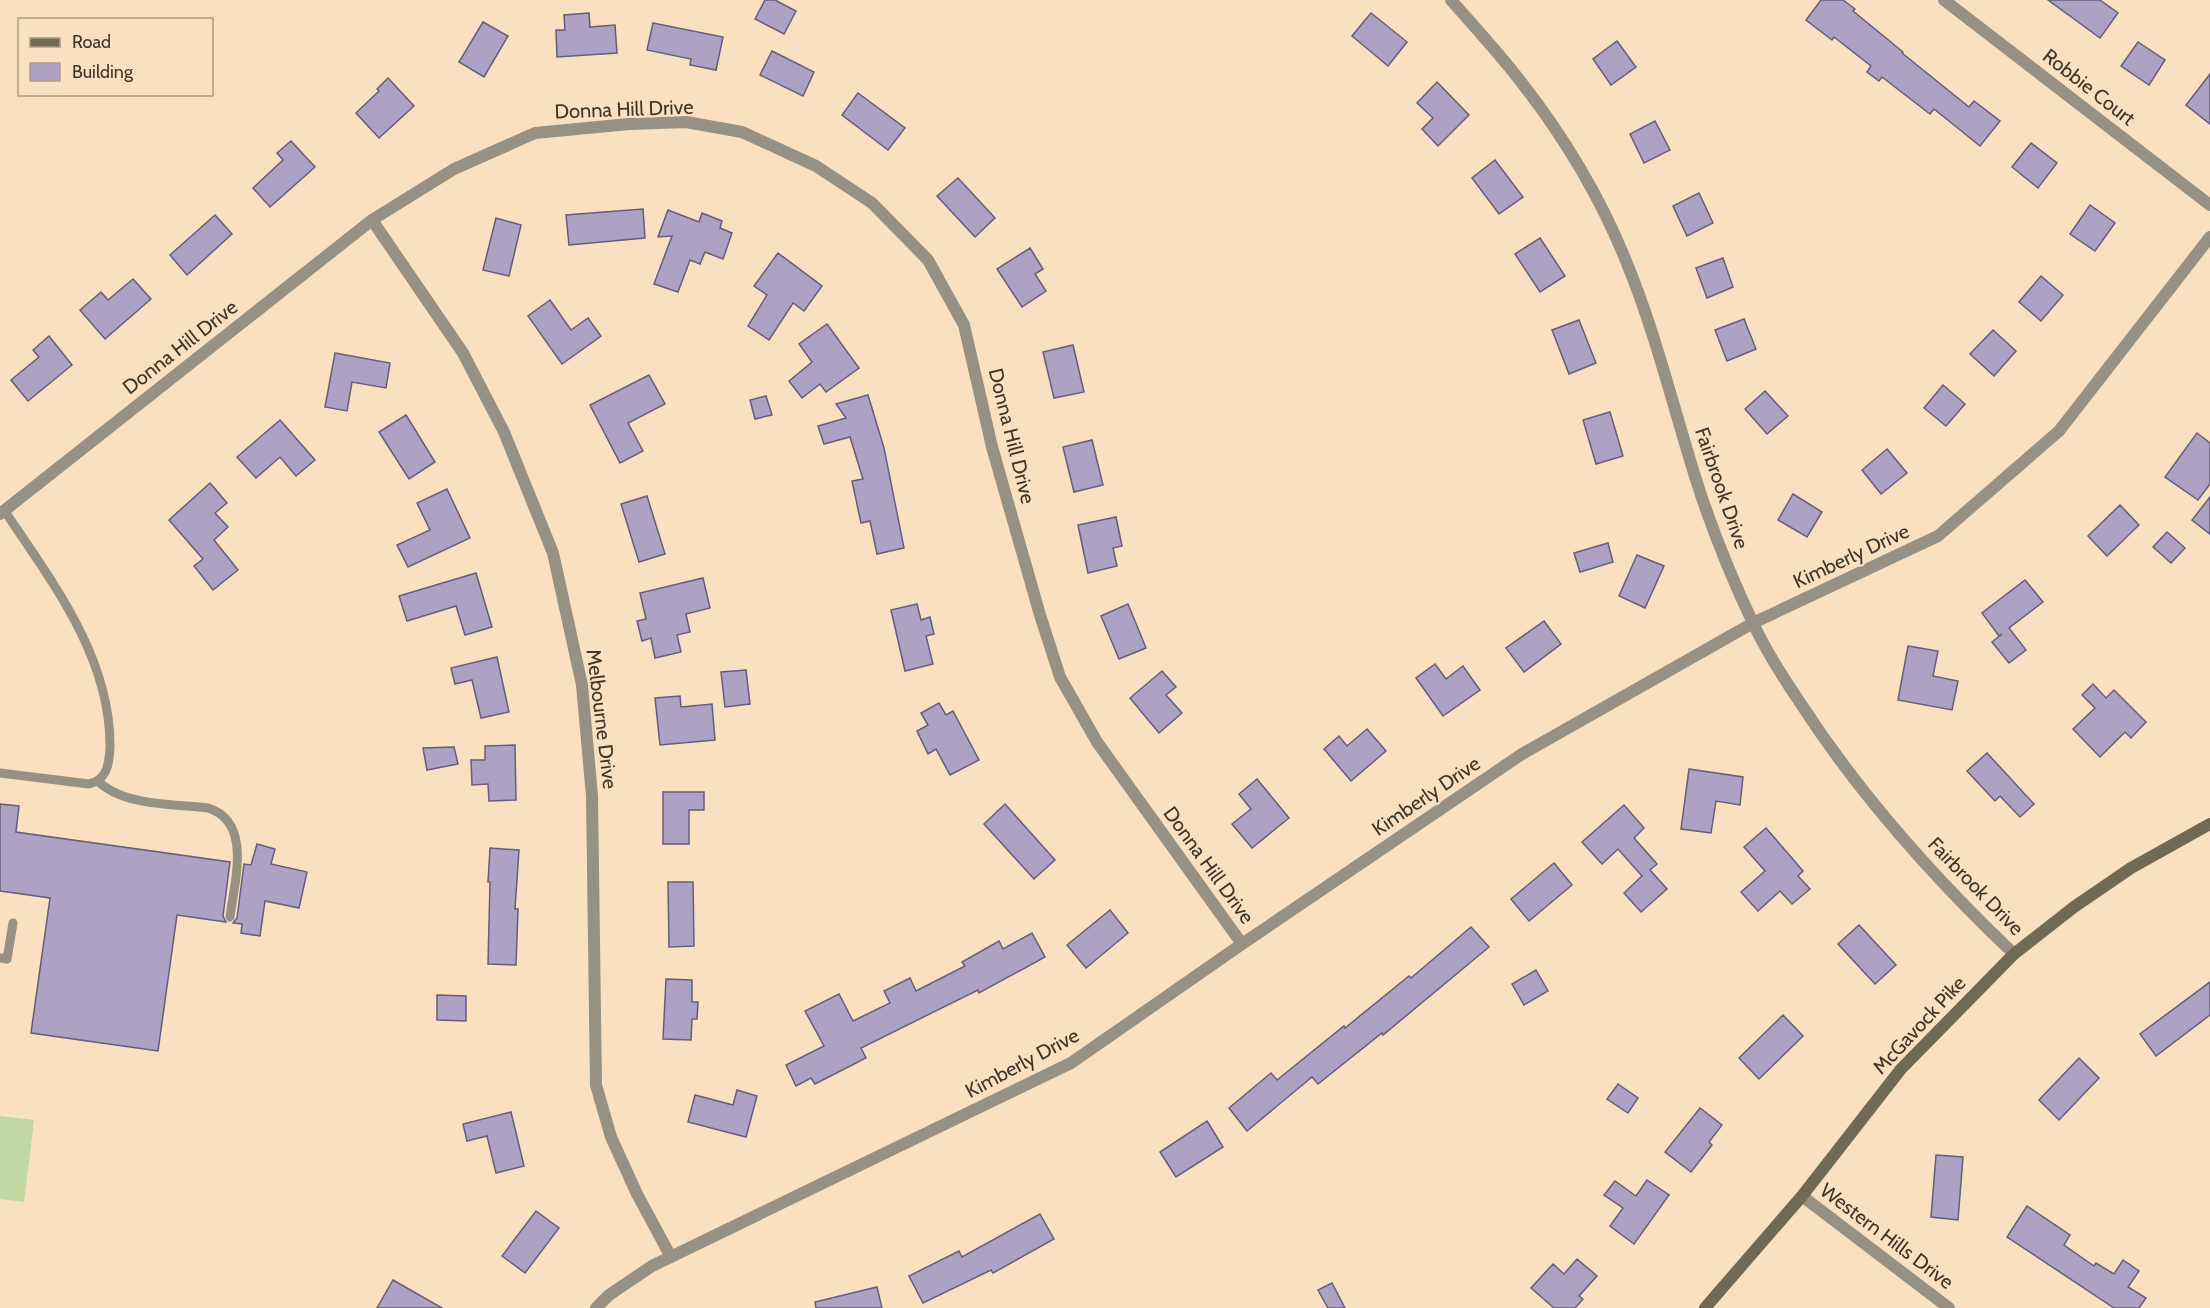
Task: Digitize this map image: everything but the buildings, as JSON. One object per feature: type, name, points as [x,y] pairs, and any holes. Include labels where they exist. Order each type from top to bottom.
[{"type":"main road","name":"McGavock Pike","points":[[1705,1308],[1802,1196],[1901,1069],[2014,954],[2066,912],[2131,868],[2210,824]]},
{"type":"street","name":"Fairbrook Drive","points":[[1451,0],[1514,72],[1546,116],[1597,199],[1643,306],[1707,513],[1753,623],[1771,658],[1813,722],[1875,805],[1944,884],[2014,954]]},
{"type":"street","name":"Robbie Court","points":[[1944,0],[2210,205]]},
{"type":"street","name":"Donna Hill Drive","points":[[2,512],[372,220],[454,169],[535,133],[629,124],[686,122],[742,132],[816,166],[872,203],[927,260],[964,325],[992,447],[1060,677],[1097,742],[1242,944]]},
{"type":"street","name":"Melbourne Drive","points":[[372,220],[463,353],[504,432],[553,553],[582,685],[592,796],[596,1085],[611,1137],[637,1194],[671,1257]]},
{"type":"street","name":"Kimberly Drive","points":[[596,1308],[609,1295],[652,1266],[1071,1063],[1522,754],[1753,623],[1938,536],[2059,431],[2210,237]]},
{"type":"street","name":"Western Hills Drive","points":[[1802,1196],[1949,1308]]},
{"type":"lane","points":[[0,773],[89,784],[98,781],[106,772],[110,751],[107,706],[100,678],[80,631],[44,569],[2,512]]},
{"type":"lane","points":[[98,781],[110,791],[127,798],[208,808],[224,817],[234,832],[238,849],[230,918]]},
{"type":"lane","points":[[0,958],[7,959],[13,923]]},
{"type":"green space","points":[[0,1116],[34,1120],[24,1202],[0,1199]]}]
